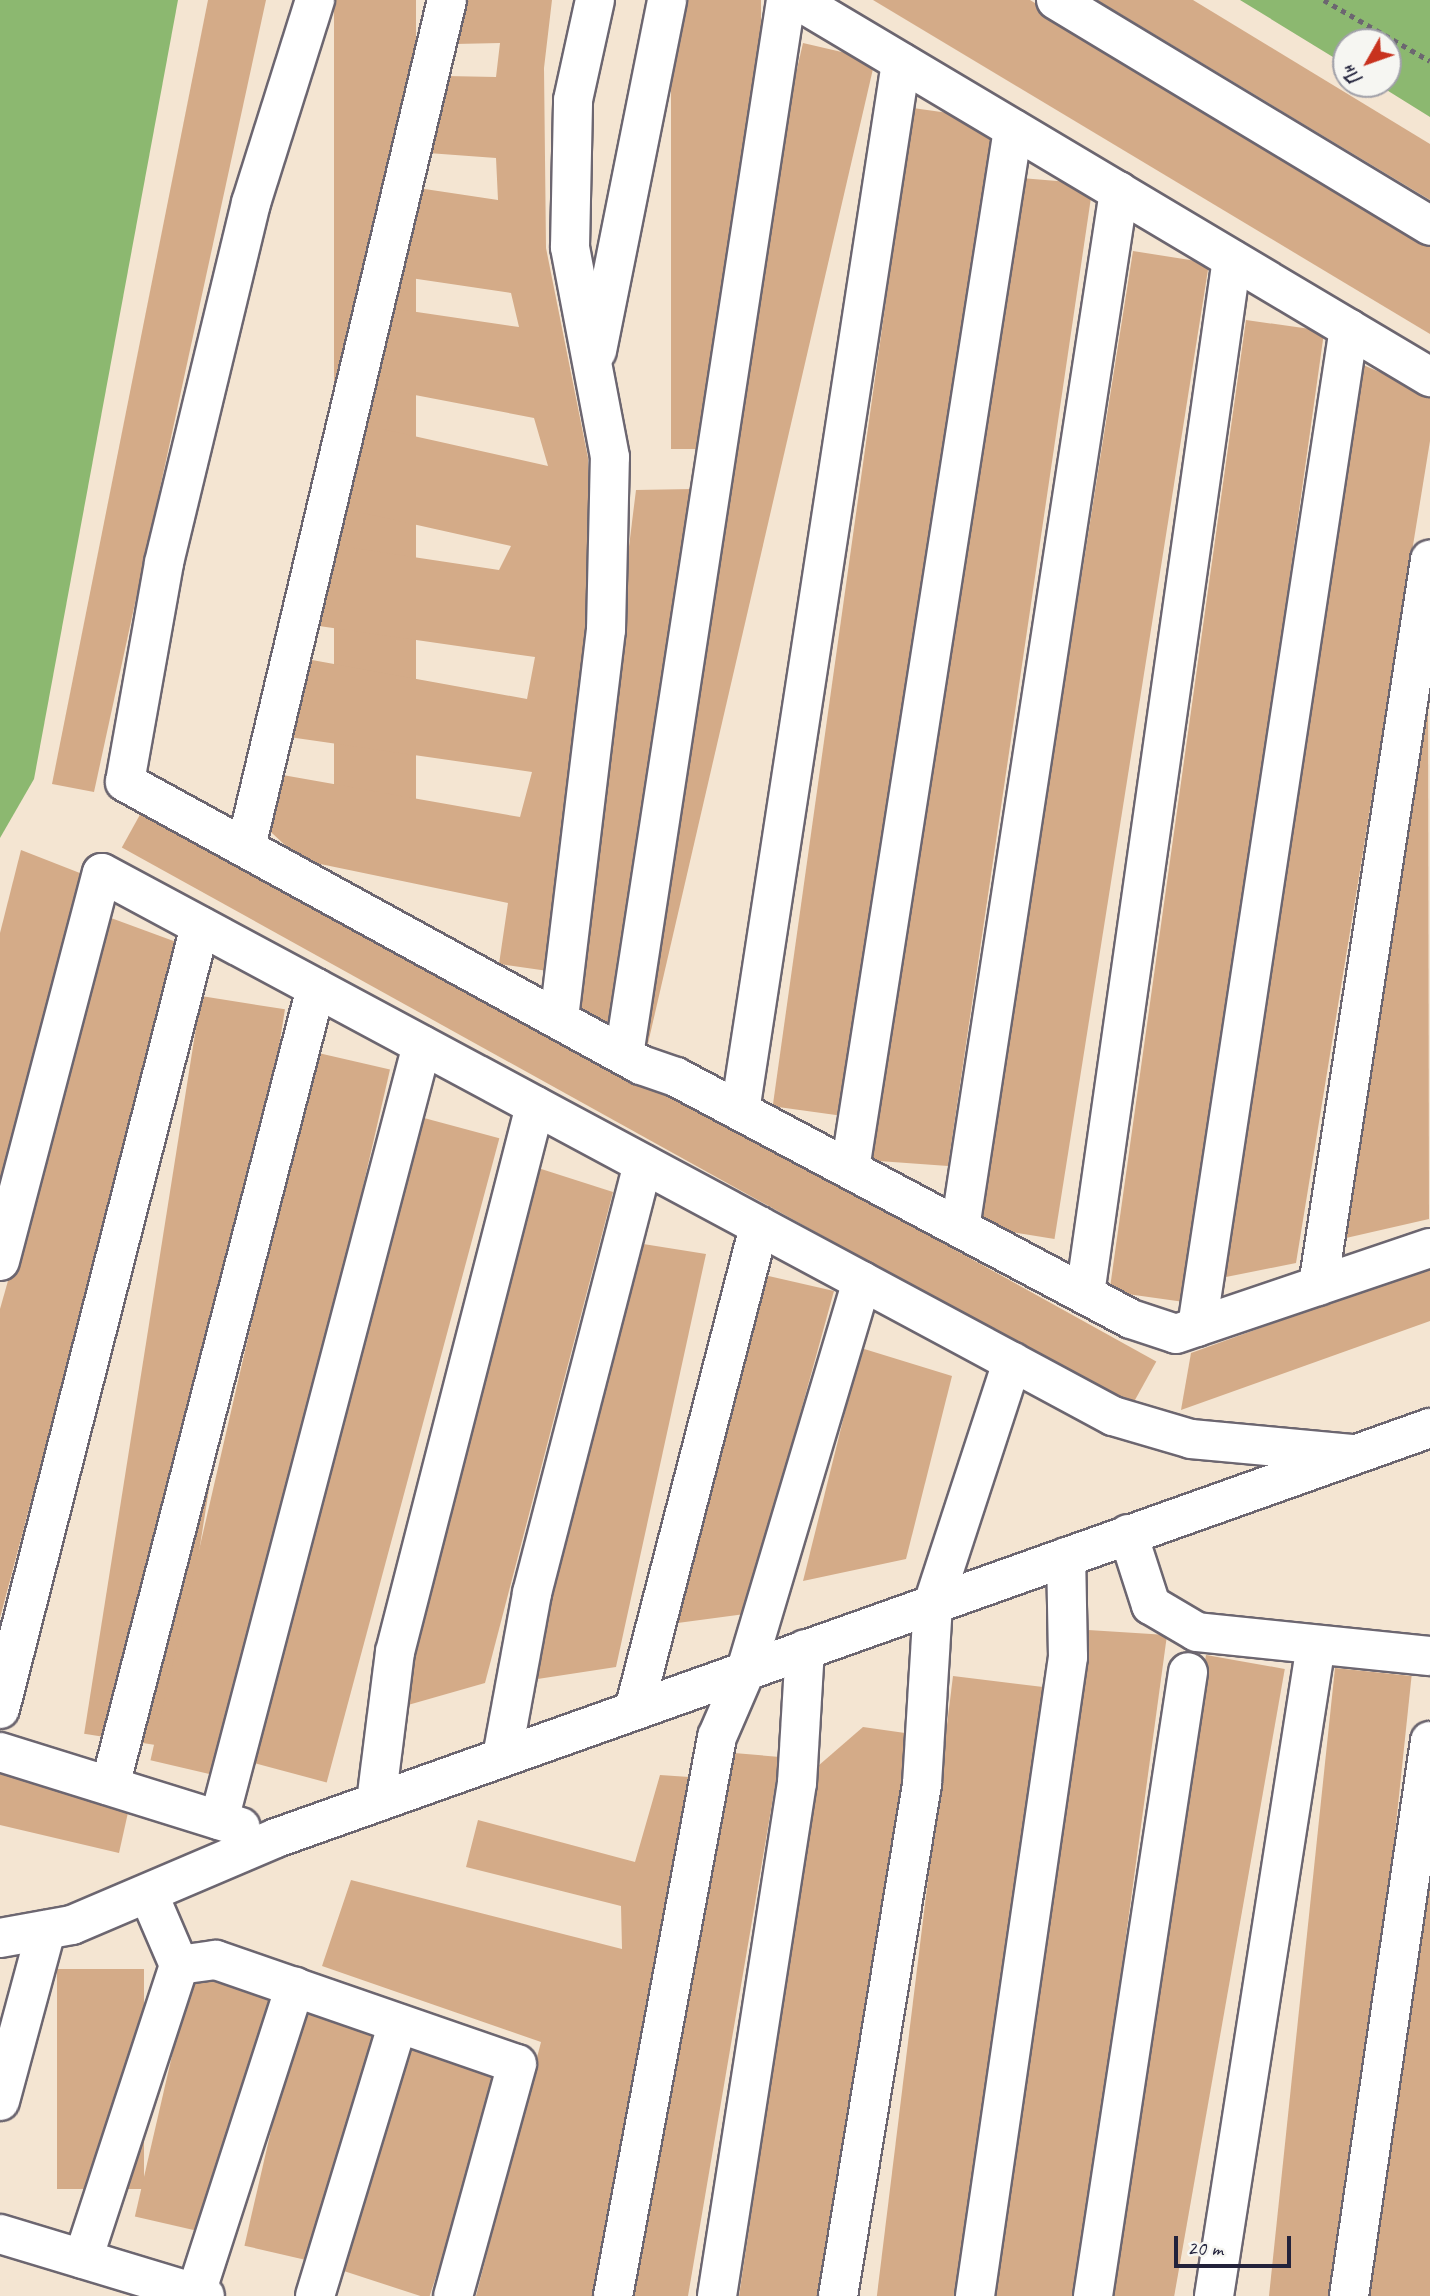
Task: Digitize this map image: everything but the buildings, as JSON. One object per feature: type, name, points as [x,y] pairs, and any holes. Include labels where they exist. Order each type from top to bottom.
[{"type":"street","points":[[315,0],[251,202],[164,563],[125,782],[624,1055],[740,1111],[1085,1294],[1175,1334],[1430,1248]]},
{"type":"street","points":[[246,847],[447,0]]},
{"type":"street","points":[[559,1018],[607,631],[610,457],[570,247],[573,100],[595,0]]},
{"type":"street","points":[[593,371],[667,0]]},
{"type":"street","points":[[624,1055],[786,0]]},
{"type":"street","points":[[797,0],[1430,377]]},
{"type":"street","points":[[1056,0],[1430,226]]},
{"type":"street","points":[[740,1111],[901,62]]},
{"type":"street","points":[[850,1170],[1013,128]]},
{"type":"street","points":[[960,1228],[1119,191]]},
{"type":"street","points":[[1085,1294],[1232,259]]},
{"type":"street","points":[[1197,1327],[1349,328]]},
{"type":"street","points":[[1318,1286],[1430,560]]},
{"type":"street","points":[[0,1261],[102,873],[1113,1416],[1191,1439],[1354,1454]]},
{"type":"street","points":[[0,1709],[200,926]]},
{"type":"street","points":[[110,1786],[316,988]]},
{"type":"street","points":[[219,1820],[422,1045]]},
{"type":"street","points":[[376,1802],[395,1652],[535,1106]]},
{"type":"street","points":[[502,1757],[532,1593],[643,1164]]},
{"type":"street","points":[[635,1710],[759,1226]]},
{"type":"street","points":[[612,2296],[717,1737],[747,1670],[862,1281]]},
{"type":"street","points":[[838,2296],[922,1784],[933,1604],[1012,1362]]},
{"type":"street","points":[[0,1938],[46,1930],[148,1893],[276,1838],[1430,1428]]},
{"type":"street","points":[[1128,1534],[1151,1605],[1197,1632],[1430,1657]]},
{"type":"street","points":[[975,2296],[1069,1657],[1066,1557]]},
{"type":"street","points":[[1214,2296],[1316,1645]]},
{"type":"street","points":[[717,2296],[796,1783],[805,1650]]},
{"type":"street","points":[[1093,2296],[1188,1672]]},
{"type":"street","points":[[1349,2296],[1430,1741]]},
{"type":"street","points":[[0,1752],[276,1838]]},
{"type":"street","points":[[83,2259],[179,1965],[148,1893]]},
{"type":"street","points":[[0,2101],[46,1930]]},
{"type":"street","points":[[179,1965],[216,1959],[517,2064],[453,2296]]},
{"type":"street","points":[[0,2234],[200,2295],[295,1987]]},
{"type":"street","points":[[315,2296],[398,2023]]},
{"type":"path","points":[[1324,0],[1430,61]]},
{"type":"green space","points":[[0,0],[178,0],[34,779],[0,838]]},
{"type":"green space","points":[[1240,0],[1430,0],[1430,117],[1399,98],[1402,98],[1402,28],[1332,28],[1332,56]]}]
